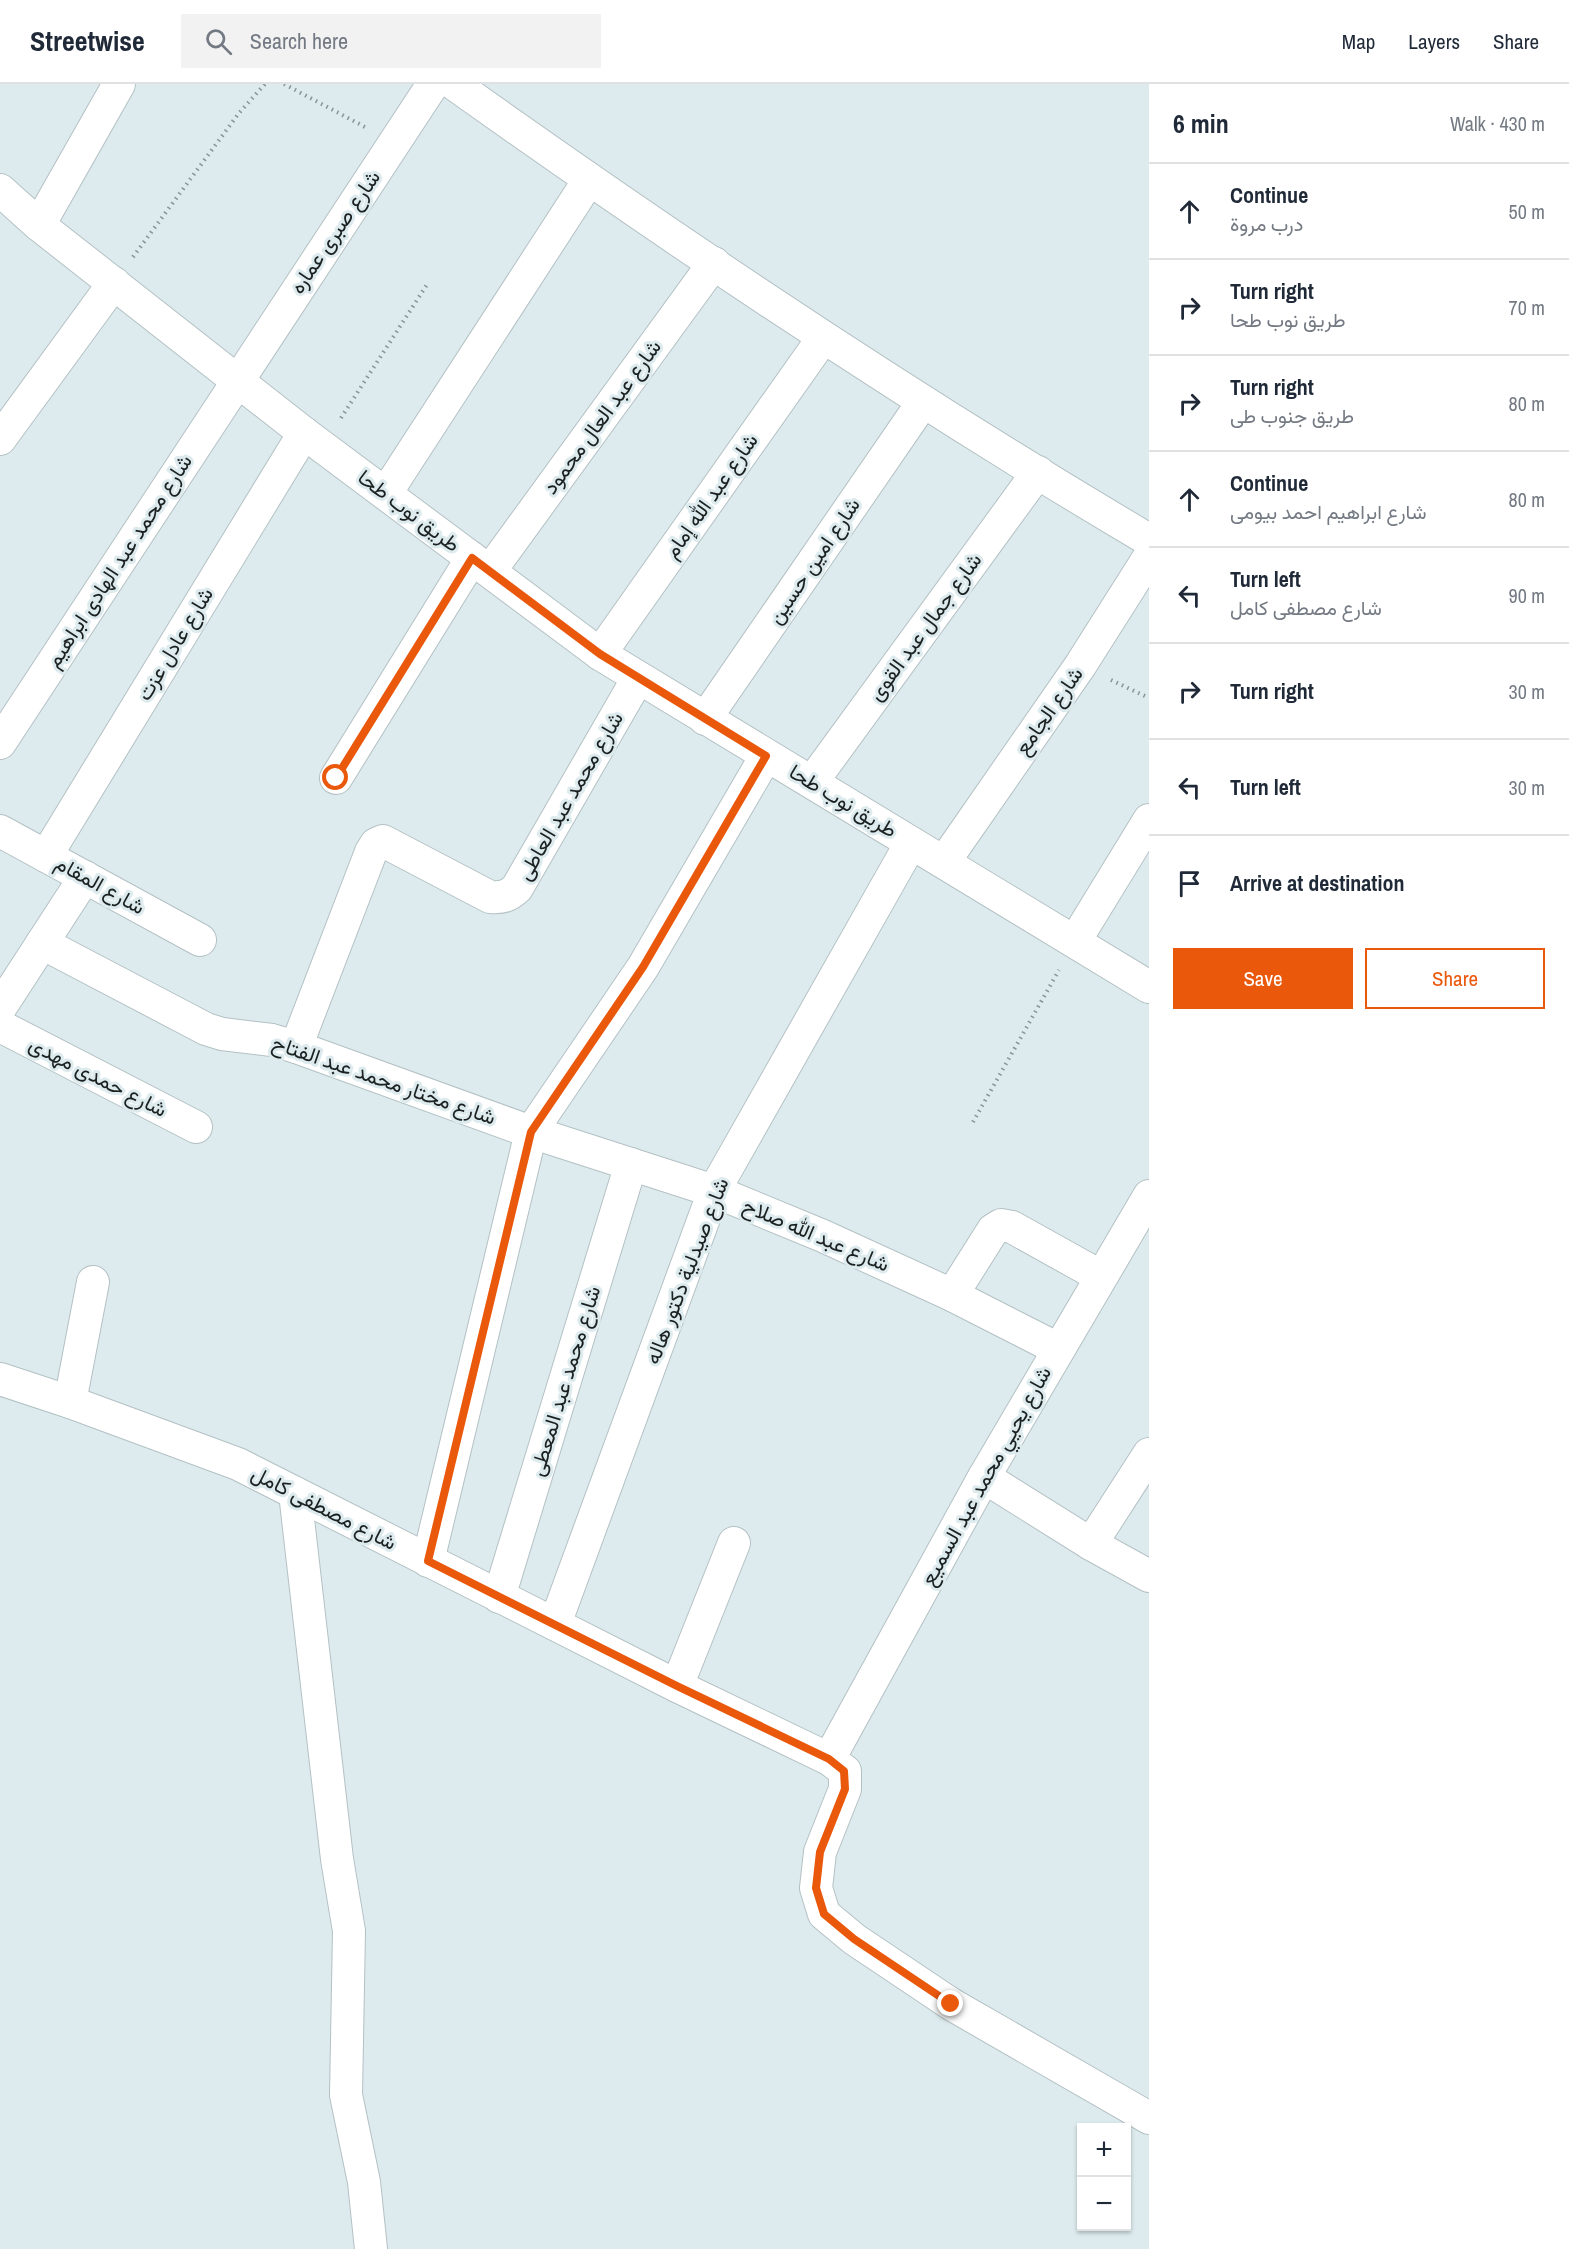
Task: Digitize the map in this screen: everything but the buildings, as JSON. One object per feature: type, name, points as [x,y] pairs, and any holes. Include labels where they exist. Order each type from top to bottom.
[{"type":"street","points":[[39,225],[119,84]]},
{"type":"street","name":"شارع صبرى عماره","points":[[238,379],[433,84]]},
{"type":"street","points":[[455,84],[589,180],[823,338],[1148,543]]},
{"type":"street","points":[[386,493],[589,180]]},
{"type":"street","name":"طريق نوب طحا","points":[[0,190],[39,225],[314,440],[600,654],[705,720],[812,782],[1149,987]]},
{"type":"street","name":"شارع عبد العال محمود","points":[[336,778],[481,565],[714,264]]},
{"type":"street","points":[[0,439],[114,283]]},
{"type":"street","name":"شارع عبد الله إمام","points":[[600,654],[823,338]]},
{"type":"street","name":"شارع محمد عبد الهادى ابراهيم","points":[[0,743],[238,379]]},
{"type":"street","name":"شارع امين حسين","points":[[705,720],[923,402]]},
{"type":"street","name":"شارع عادل عزت","points":[[46,856],[314,440]]},
{"type":"street","name":"شارع جمال عبد القوى","points":[[812,782],[1038,472]]},
{"type":"street","name":"شارع الجامع","points":[[944,862],[1080,666],[1148,543]]},
{"type":"street","name":"شارع محمد عبد العاطى","points":[[296,1047],[370,852],[376,844],[383,841],[490,897],[502,898],[517,888],[638,678]]},
{"type":"street","points":[[428,1561],[531,1132],[643,967],[766,756]]},
{"type":"street","points":[[1075,941],[1149,820]]},
{"type":"street","name":"شارع المقام","points":[[0,831],[200,940]]},
{"type":"street","name":"شارع صيدلية دكتور هاله","points":[[555,1624],[714,1191],[911,843]]},
{"type":"street","points":[[0,1008],[85,877]]},
{"type":"street","name":"شارع مختار محمد عبد الفتاح","points":[[42,943],[206,1029],[296,1047],[531,1132]]},
{"type":"street","name":"شارع حمدى مهدى","points":[[0,1026],[196,1127]]},
{"type":"street","name":"شارع عبد الله صلاح","points":[[531,1132],[714,1191],[822,1236],[952,1295],[1058,1348]]},
{"type":"street","name":"شارع محمد عبد المعطى","points":[[499,1597],[631,1164]]},
{"type":"street","name":"شارع يحيي محمد عبد السميع","points":[[829,1759],[984,1477],[1149,1196]]},
{"type":"street","points":[[952,1295],[993,1230],[1001,1225],[1012,1227],[1100,1276]]},
{"type":"street","points":[[70,1402],[93,1282]]},
{"type":"street","name":"شارع مصطفى كامل","points":[[0,1379],[70,1402],[238,1464],[677,1686],[829,1759]]},
{"type":"street","points":[[1091,1544],[1149,1454]]},
{"type":"street","points":[[984,1477],[1091,1544],[1149,1575]]},
{"type":"street","points":[[295,1493],[337,1859],[349,1931],[346,2095],[364,2182],[371,2249]]},
{"type":"street","points":[[677,1686],[734,1543]]},
{"type":"street","points":[[829,1759],[844,1771],[845,1789],[820,1852],[816,1888],[824,1914],[854,1939],[951,2004],[1149,2118]]},
{"type":"path","points":[[114,283],[239,113],[265,84]]},
{"type":"path","points":[[284,84],[394,143]]},
{"type":"path","points":[[314,440],[429,283]]},
{"type":"path","points":[[1080,666],[1149,698]]},
{"type":"path","points":[[973,1122],[1075,941]]},
{"type":"route","points":[[336,778],[472,558],[600,654],[766,756],[643,967],[531,1132],[428,1561],[677,1686],[829,1759],[844,1771],[845,1789],[820,1852],[816,1888],[824,1914],[854,1939],[951,2004]]}]
